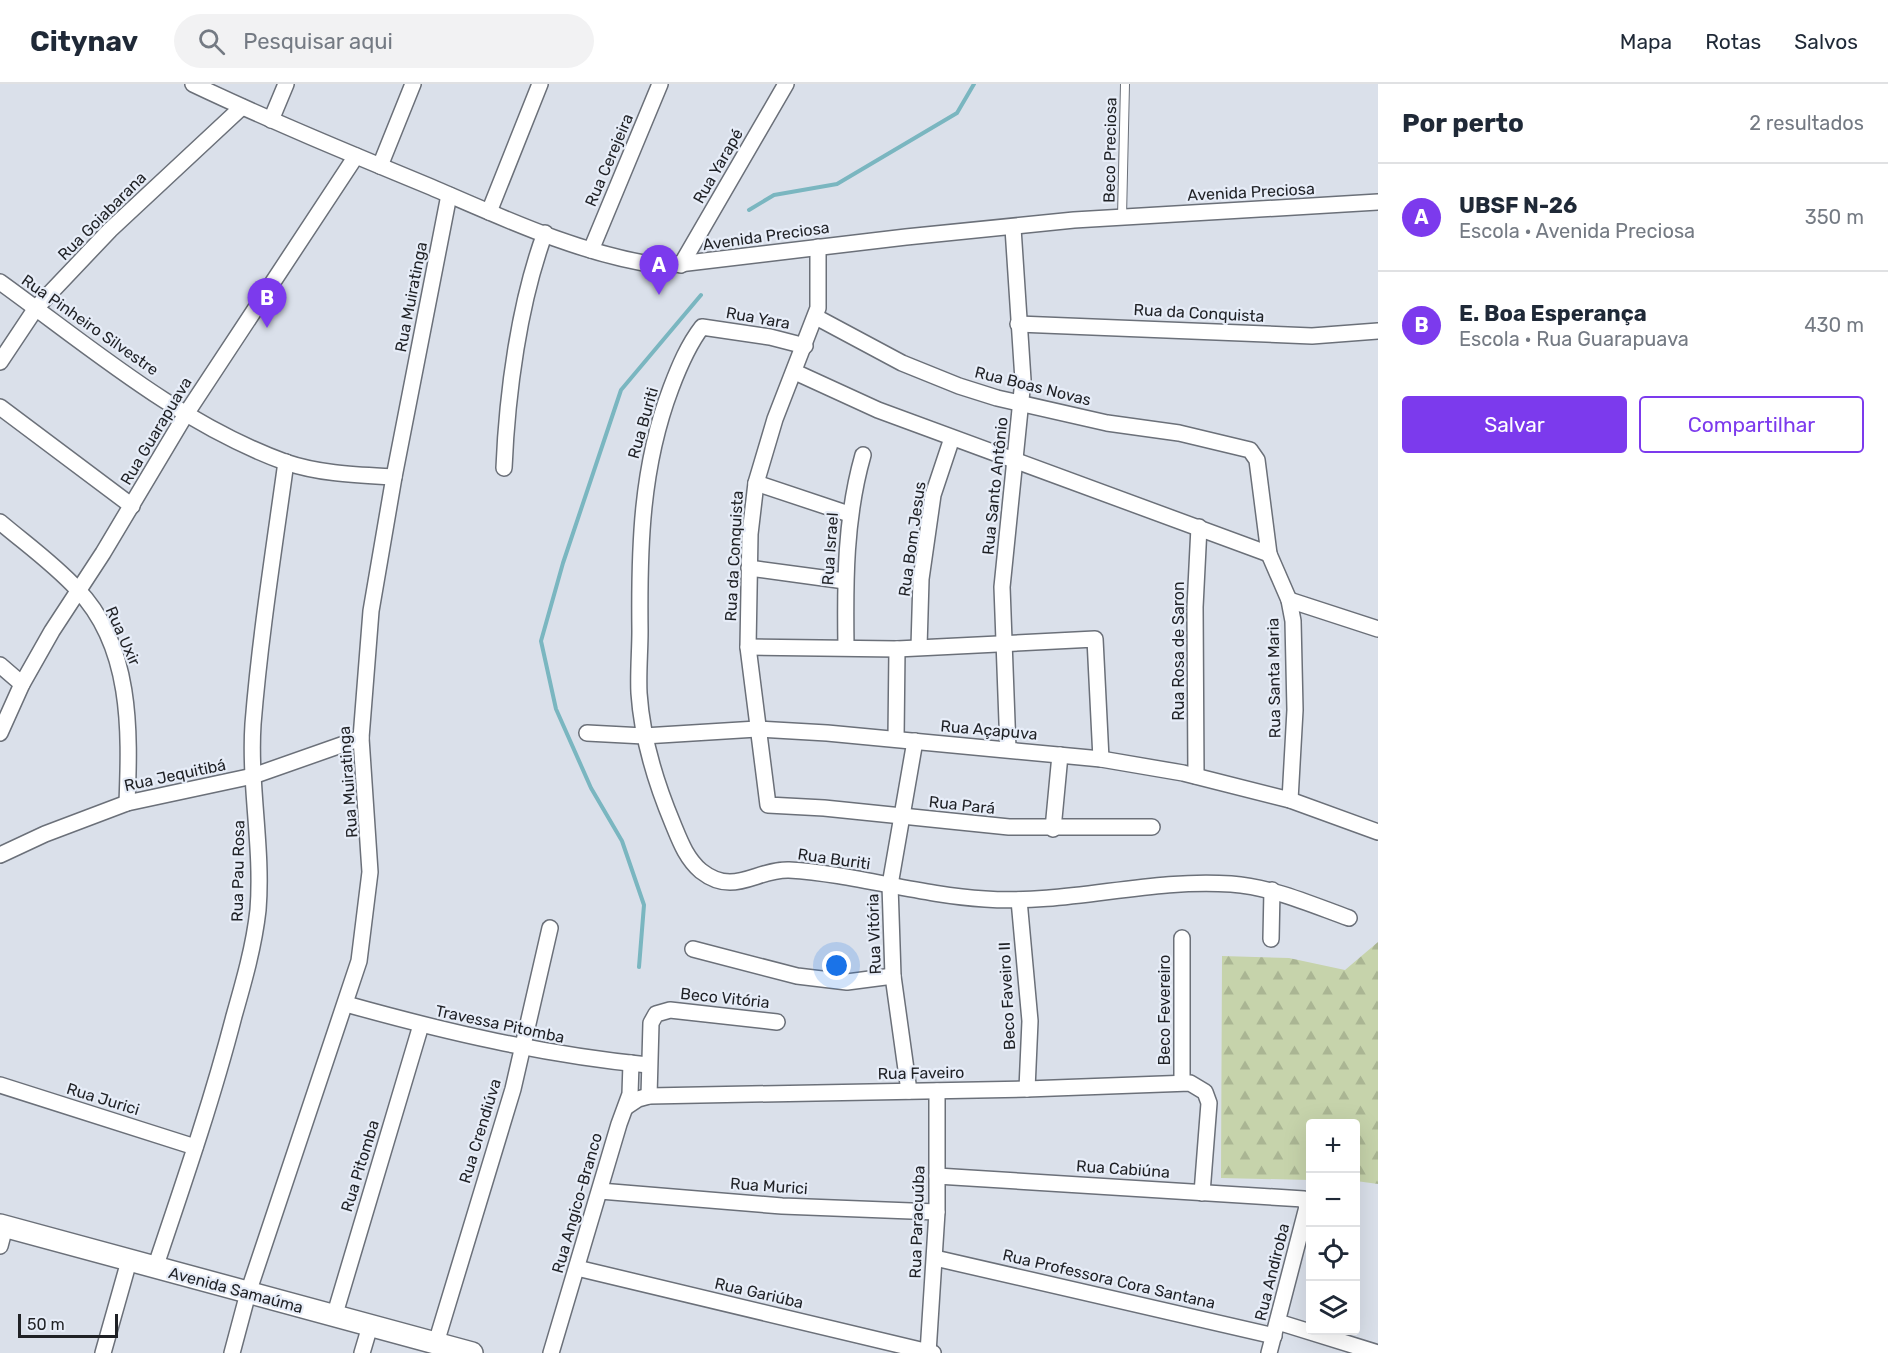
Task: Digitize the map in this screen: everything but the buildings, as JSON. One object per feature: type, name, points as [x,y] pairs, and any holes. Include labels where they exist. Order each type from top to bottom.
[{"type":"street","name":"Avenida Preciosa","points":[[193,84],[271,120],[489,212],[591,250],[643,264],[681,266],[818,247],[1122,217],[1378,202]]},
{"type":"street","points":[[271,120],[286,84]]},
{"type":"street","points":[[380,166],[413,84]]},
{"type":"street","points":[[489,212],[540,84]]},
{"type":"street","name":"Rua Cerejeira","points":[[591,250],[660,84]]},
{"type":"street","name":"Rua Yarapé","points":[[681,266],[786,84]]},
{"type":"street","name":"Rua Goiabarana","points":[[0,362],[36,308],[110,230],[242,107]]},
{"type":"street","name":"Rua Guarapuava","points":[[0,733],[22,684],[78,590],[132,507],[186,414],[356,156]]},
{"type":"street","name":"Rua Muiratinga","points":[[232,1353],[248,1293],[346,1004],[363,940],[370,872],[361,738],[371,610],[394,477],[449,195]]},
{"type":"street","name":"Rua Santo Antônio","points":[[1008,749],[1006,644],[1002,587],[1022,403],[1013,228]]},
{"type":"street","points":[[504,468],[510,390],[536,257],[545,233]]},
{"type":"street","name":"Rua da Conquista","points":[[768,805],[748,647],[749,568],[756,483],[775,419],[816,316],[819,297],[818,247]]},
{"type":"street","name":"Rua Pinheiro Silvestre","points":[[0,282],[186,414],[236,441],[286,462],[348,474],[394,477]]},
{"type":"street","name":"Rua Boas Novas","points":[[816,316],[912,367],[959,386],[1107,423],[1237,445],[1253,452]]},
{"type":"street","name":"Rua da Conquista","points":[[1018,324],[1312,336],[1378,331]]},
{"type":"street","name":"Rua Yara","points":[[704,327],[770,337],[805,346]]},
{"type":"street","name":"Rua Buriti","points":[[704,327],[698,333],[679,368],[660,416],[644,497],[638,599],[639,688],[644,736],[662,795],[683,848],[702,872],[732,883],[788,870],[954,896],[1019,900],[1186,883],[1232,884],[1272,890],[1349,918]]},
{"type":"street","points":[[795,372],[878,410],[1269,554]]},
{"type":"street","points":[[0,407],[132,507]]},
{"type":"street","name":"Rua Bom Jesus","points":[[919,647],[921,579],[933,495],[952,438]]},
{"type":"street","name":"Rua Santa Maria","points":[[1253,452],[1258,468],[1269,554],[1289,600],[1293,621],[1295,710],[1290,800]]},
{"type":"street","name":"Rua Israel","points":[[846,647],[845,581],[849,514],[863,455]]},
{"type":"street","name":"Rua Pau Rosa","points":[[155,1268],[225,1053],[251,952],[259,877],[257,812],[253,776],[253,724],[286,462]]},
{"type":"street","points":[[756,483],[849,514]]},
{"type":"street","name":"Rua Uxir","points":[[0,522],[78,590],[98,616],[122,676],[129,740],[127,803]]},
{"type":"street","name":"Rua Rosa de Saron","points":[[1196,776],[1195,607],[1199,527]]},
{"type":"street","points":[[749,568],[845,581]]},
{"type":"street","points":[[1289,600],[1378,629]]},
{"type":"street","points":[[748,647],[897,649],[1095,639],[1101,759]]},
{"type":"street","points":[[896,738],[897,649]]},
{"type":"street","points":[[0,665],[22,684]]},
{"type":"street","name":"Rua Açapuva","points":[[586,733],[644,736],[757,729],[896,738],[1101,759],[1196,776],[1290,800],[1378,832]]},
{"type":"street","name":"Rua Jequitibá","points":[[0,855],[45,834],[127,803],[253,776],[361,738]]},
{"type":"street","name":"Rua Vitória","points":[[909,1091],[893,976],[890,885],[915,741]]},
{"type":"street","points":[[1053,829],[1060,755]]},
{"type":"street","name":"Rua Pará","points":[[768,805],[961,824],[1053,829],[1152,827]]},
{"type":"street","points":[[1271,939],[1272,890]]},
{"type":"street","name":"Beco Faveiro II","points":[[1019,900],[1030,1022],[1027,1089]]},
{"type":"street","name":"Rua Crendiúva","points":[[436,1343],[513,1089],[550,928]]},
{"type":"street","name":"Beco Fevereiro","points":[[1182,938],[1182,1082]]},
{"type":"street","points":[[693,949],[797,976],[848,982],[893,976]]},
{"type":"street","name":"Travessa Pitomba","points":[[346,1004],[421,1025],[522,1047],[573,1057],[648,1065]]},
{"type":"street","name":"Beco Vitória","points":[[648,1065],[653,1017],[670,1010],[777,1022]]},
{"type":"street","name":"Rua Pitomba","points":[[334,1317],[421,1025]]},
{"type":"street","name":"Rua Angico-Branco","points":[[551,1353],[630,1094],[631,1063]]},
{"type":"street","points":[[648,1065],[649,1096]]},
{"type":"street","points":[[1182,1082],[1197,1086],[1204,1092],[1209,1102],[1202,1193]]},
{"type":"street","name":"Rua Faveiro","points":[[626,1107],[638,1099],[649,1096],[1027,1089],[1182,1082]]},
{"type":"street","name":"Rua Jurici","points":[[0,1085],[195,1147]]},
{"type":"street","name":"Rua Paracuúba","points":[[930,1353],[937,1212],[937,1091]]},
{"type":"street","name":"Rua Cabiúna","points":[[937,1176],[1306,1200]]},
{"type":"street","name":"Rua Murici","points":[[600,1191],[782,1206],[937,1212]]},
{"type":"street","name":"Rua Andiroba","points":[[1269,1353],[1306,1204]]},
{"type":"street","name":"Avenida Samaúma","points":[[2,1233],[129,1261],[472,1353]]},
{"type":"street","name":"Rua Professora Cora Santana","points":[[935,1257],[1276,1329],[1378,1353]]},
{"type":"street","points":[[103,1353],[129,1261]]},
{"type":"street","name":"Rua Gariúba","points":[[577,1268],[930,1353]]},
{"type":"street","points":[[362,1353],[370,1326]]},
{"type":"lane","name":"Beco Preciosa","points":[[1122,217],[1125,84]]},
{"type":"green space","points":[[1378,942],[1378,1184],[1360,1182],[1360,1119],[1306,1119],[1306,1180],[1221,1178],[1222,956],[1289,958],[1345,970]]},
{"type":"waterway","points":[[749,210],[774,195],[837,184],[957,113],[974,84]]},
{"type":"waterway","points":[[639,967],[644,905],[622,841],[591,788],[556,709],[541,641],[563,563],[621,390],[701,295]]},
{"type":"place","name":"UBSF N-26","points":[[659,295]]},
{"type":"place","name":"E. Boa Esperança","points":[[267,328]]}]
